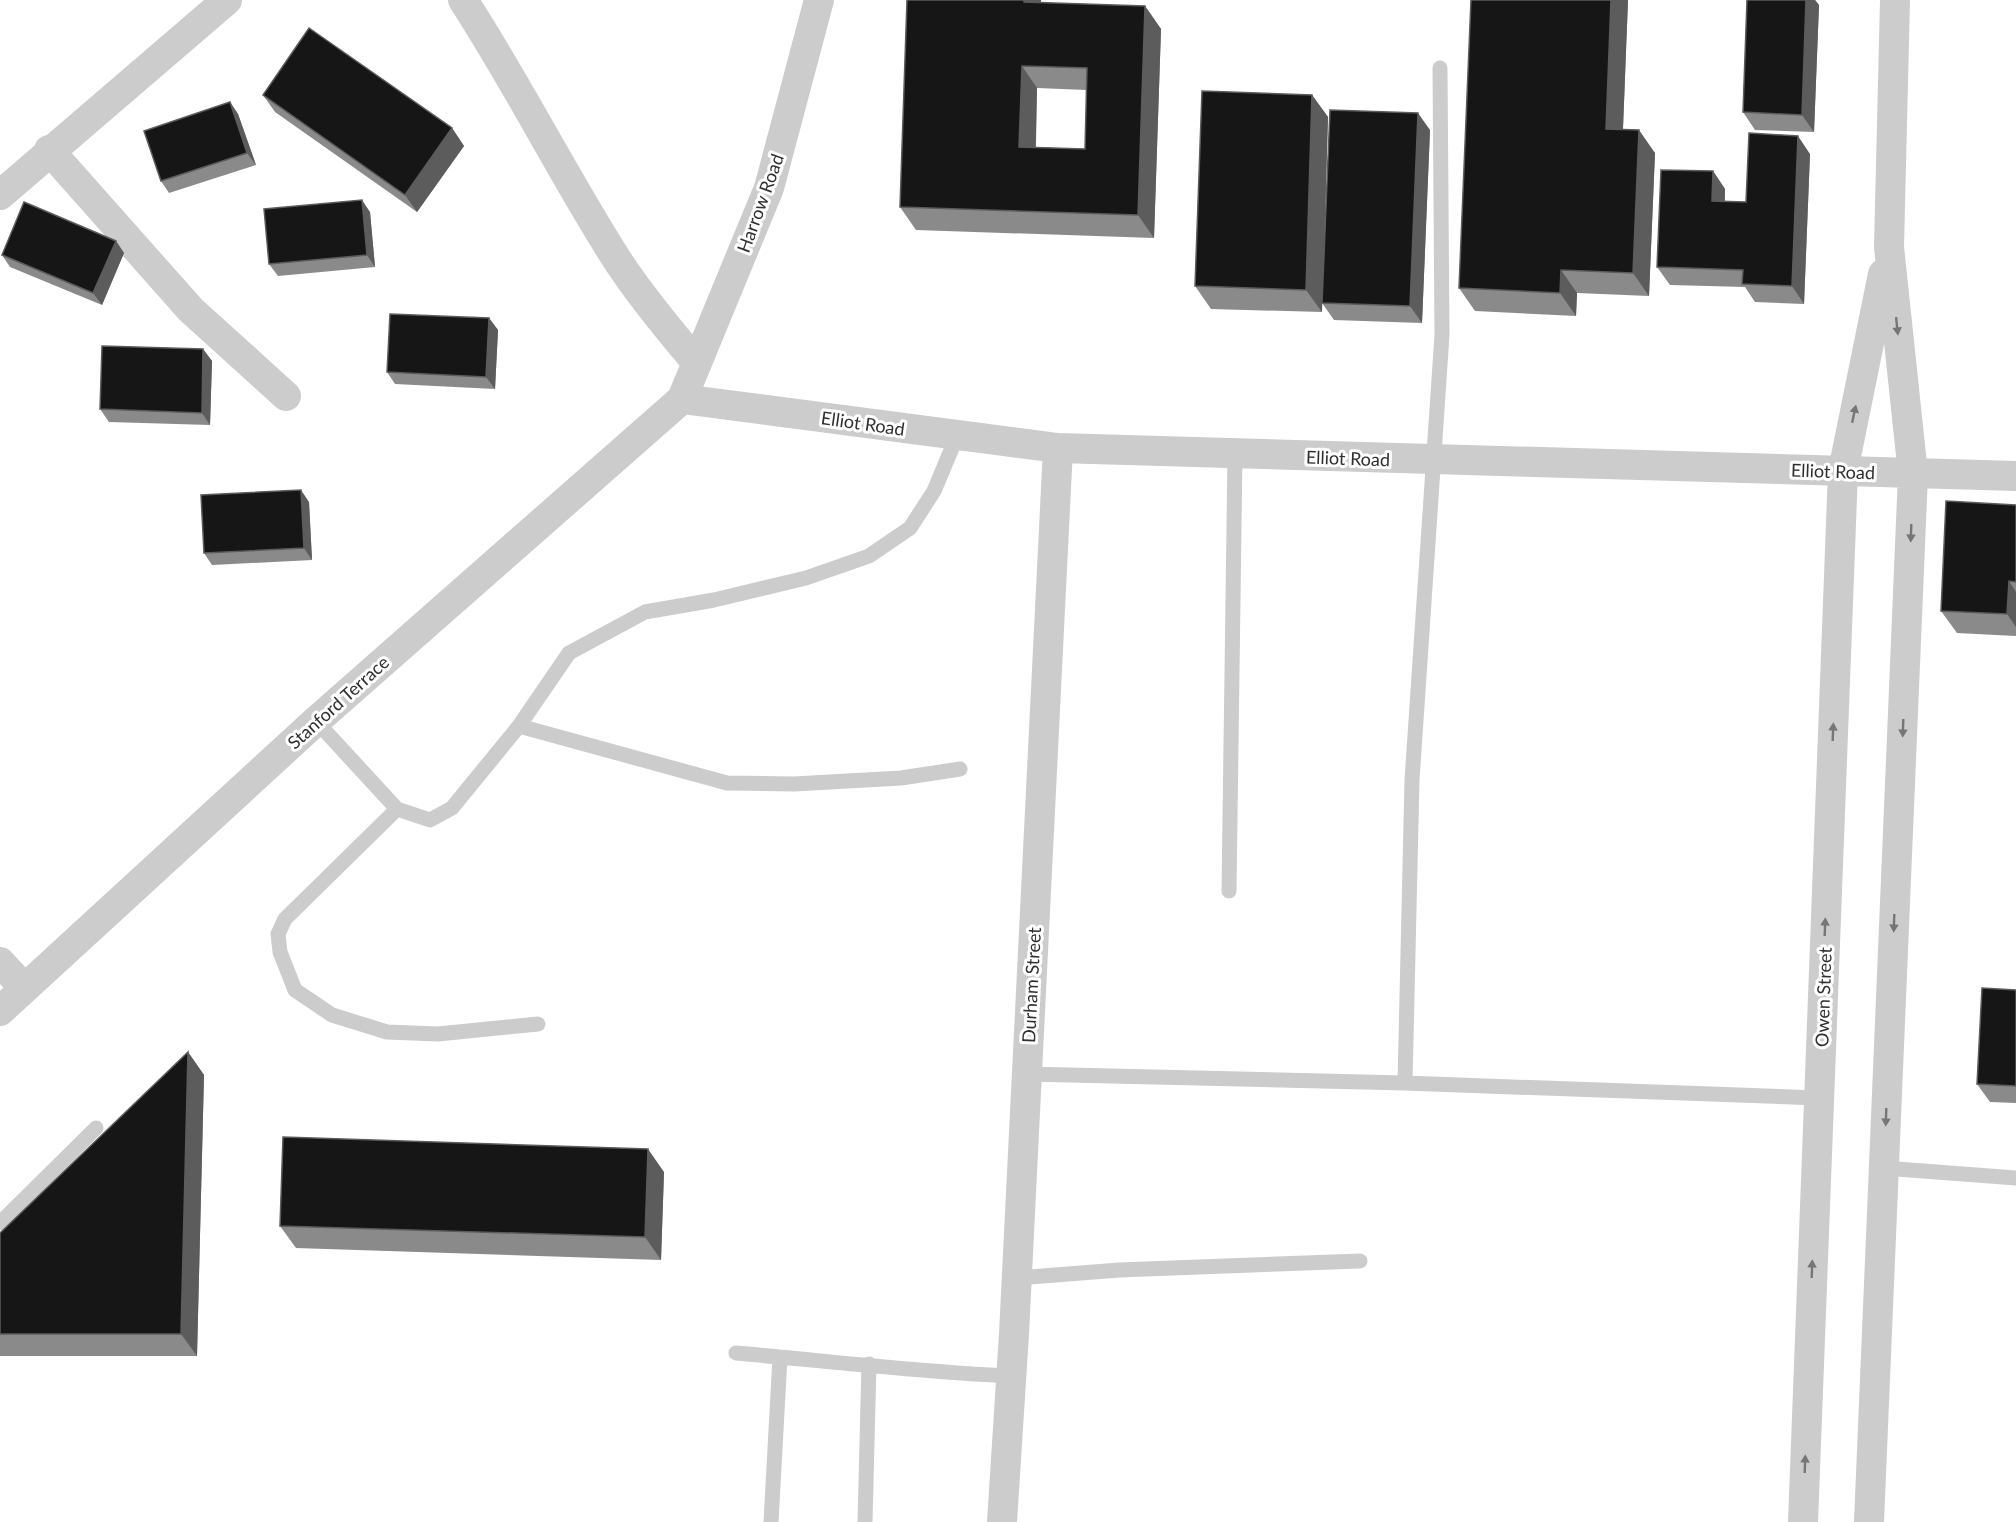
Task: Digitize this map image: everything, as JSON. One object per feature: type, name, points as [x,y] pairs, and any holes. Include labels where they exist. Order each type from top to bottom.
[{"type":"street","points":[[0,195],[49,150],[227,0]]},
{"type":"street","points":[[463,0],[507,67],[544,139],[615,257],[697,363]]},
{"type":"street","name":"Harrow Road","points":[[682,399],[769,188],[819,0]]},
{"type":"street","points":[[1869,1522],[1913,474],[1888,247],[1895,0]]},
{"type":"street","points":[[49,150],[191,310],[286,396]]},
{"type":"street","name":"Owen Street","points":[[1803,1522],[1843,471],[1888,247]]},
{"type":"street","name":"Elliot Road","points":[[682,399],[1058,448],[1433,461],[2016,476]]},
{"type":"street","name":"Stanford Terrace","points":[[0,1011],[316,721],[682,399]]},
{"type":"street","name":"Durham Street","points":[[1002,1522],[1017,1278],[1058,448]]},
{"type":"street","points":[[0,962],[24,988]]},
{"type":"lane","points":[[1405,1083],[1412,780],[1442,335],[1440,68]]},
{"type":"lane","points":[[316,721],[397,810],[430,820],[452,808],[519,726],[569,653],[604,632],[645,612],[714,600],[806,578],[869,556],[910,528],[934,491],[957,436]]},
{"type":"lane","points":[[1229,891],[1235,454]]},
{"type":"lane","points":[[519,726],[728,783],[794,784],[901,778],[960,770]]},
{"type":"lane","points":[[397,810],[285,919],[278,934],[280,952],[295,990],[332,1015],[387,1032],[438,1034],[538,1024]]},
{"type":"lane","points":[[1026,1074],[1405,1083],[1819,1098]]},
{"type":"lane","points":[[0,1223],[96,1128]]},
{"type":"lane","points":[[1884,1168],[2016,1178]]},
{"type":"lane","points":[[1017,1278],[1119,1270],[1360,1261]]},
{"type":"lane","points":[[736,1353],[869,1364],[922,1372],[1011,1376]]},
{"type":"lane","points":[[771,1522],[780,1357]]},
{"type":"lane","points":[[865,1522],[869,1364]]},
{"type":"building","points":[[907,0],[1024,0],[1024,2],[1145,6],[1138,215],[900,207]],"holes":[[[1022,66],[1087,68],[1085,149],[1019,147]]]},
{"type":"building","points":[[1471,0],[1611,0],[1606,129],[1639,130],[1633,273],[1561,270],[1560,293],[1459,288]]},
{"type":"building","points":[[1747,0],[1806,0],[1802,115],[1743,112]]},
{"type":"building","points":[[309,28],[452,128],[405,195],[263,95]]},
{"type":"building","points":[[1202,91],[1312,95],[1306,290],[1195,286]]},
{"type":"building","points":[[230,102],[247,153],[161,181],[144,131]]},
{"type":"building","points":[[1330,110],[1418,113],[1410,306],[1322,303]]},
{"type":"building","points":[[1749,133],[1798,136],[1792,286],[1742,284],[1743,270],[1657,267],[1661,170],[1713,171],[1712,201],[1746,202]]},
{"type":"building","points":[[362,200],[367,255],[269,264],[264,209]]},
{"type":"building","points":[[24,202],[116,241],[93,293],[2,255]]},
{"type":"building","points":[[390,314],[489,318],[486,377],[387,372]]},
{"type":"building","points":[[102,346],[203,349],[202,413],[100,409]]},
{"type":"building","points":[[301,490],[304,548],[204,553],[201,495]]},
{"type":"building","points":[[1946,501],[2016,505],[2016,582],[2009,581],[2007,614],[1941,611]]},
{"type":"building","points":[[1982,988],[2016,990],[2016,1086],[1977,1084]]},
{"type":"building","points":[[188,1052],[181,1334],[0,1334],[0,1233]]},
{"type":"building","points":[[283,1137],[648,1149],[645,1237],[280,1226]]}]
